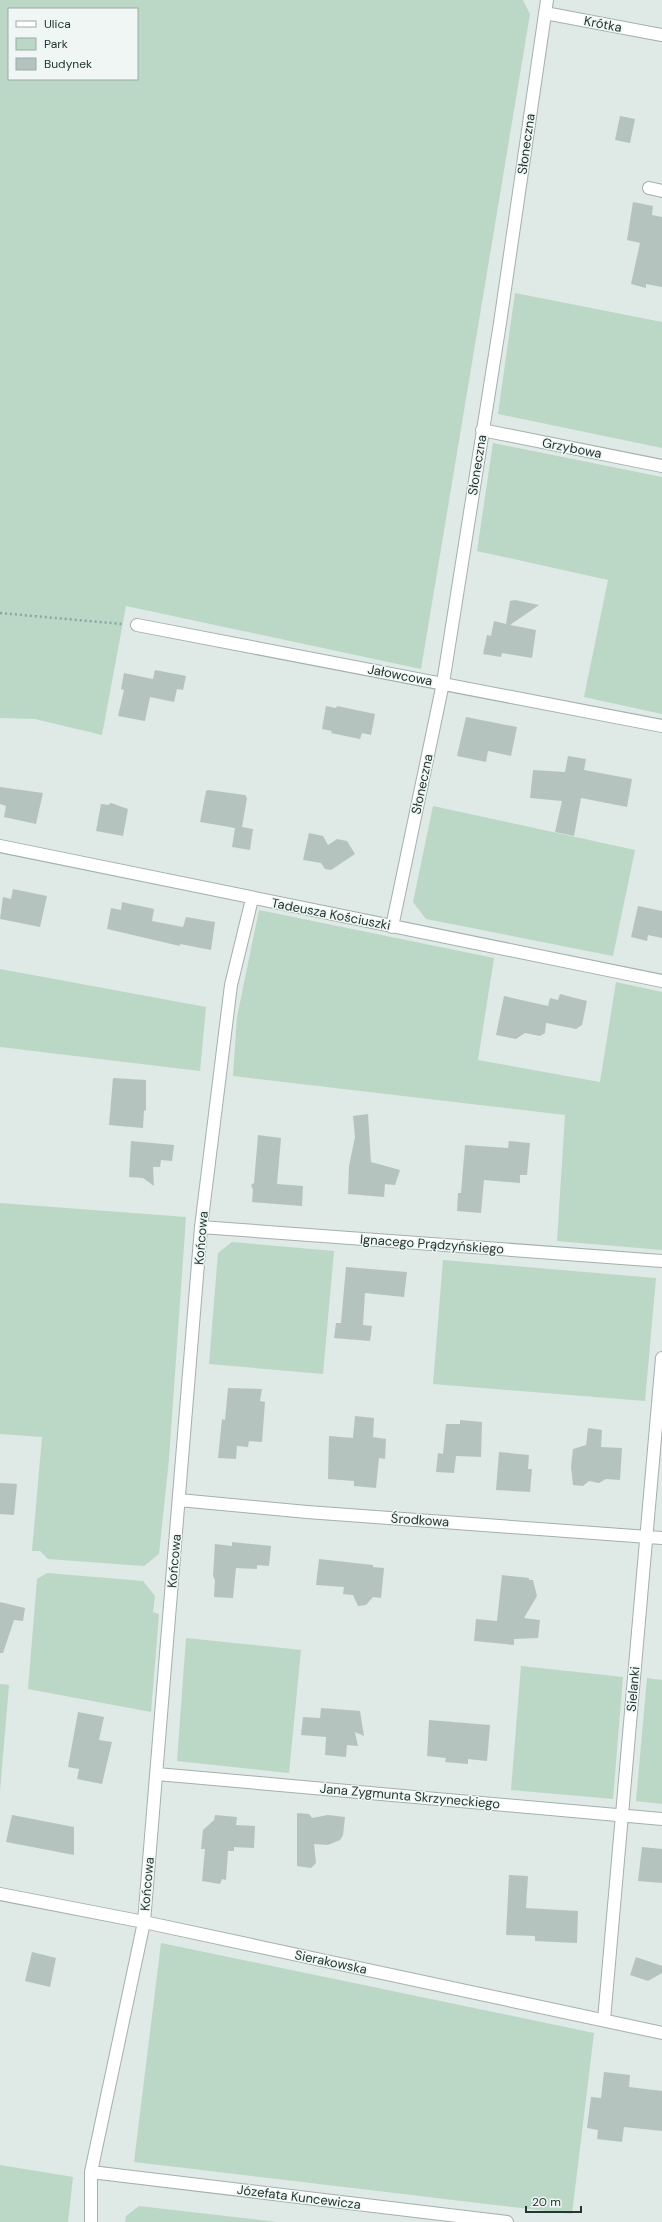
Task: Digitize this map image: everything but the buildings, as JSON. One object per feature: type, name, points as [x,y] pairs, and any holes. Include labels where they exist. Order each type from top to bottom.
[{"type":"street","name":"Słoneczna","points":[[392,927],[442,683],[504,292],[547,0]]},
{"type":"street","name":"Krótka","points":[[545,12],[662,34]]},
{"type":"street","points":[[649,188],[662,191]]},
{"type":"street","name":"Grzybowa","points":[[482,430],[662,466]]},
{"type":"street","name":"Jałowcowa","points":[[137,625],[662,726]]},
{"type":"street","name":"Tadeusza Kościuszki","points":[[0,846],[252,899],[662,981]]},
{"type":"street","name":"Końcowa","points":[[91,2222],[91,2172],[144,1922],[201,1227],[231,985],[252,899]]},
{"type":"street","name":"Ignacego Prądzyńskiego","points":[[201,1227],[662,1261]]},
{"type":"street","name":"Sielanki","points":[[604,2020],[662,1358]]},
{"type":"street","name":"Środkowa","points":[[179,1500],[307,1512],[662,1538]]},
{"type":"street","name":"Jana Zygmunta Skrzyneckiego","points":[[157,1774],[662,1819]]},
{"type":"street","name":"Sierakowska","points":[[0,1894],[144,1922],[662,2033]]},
{"type":"street","name":"Józefata Kuncewicza","points":[[91,2172],[507,2222]]},
{"type":"path","points":[[0,613],[137,625]]},
{"type":"green space","points":[[0,0],[523,0],[530,14],[421,669],[126,606],[102,735],[35,719],[0,718]]},
{"type":"green space","points":[[515,293],[662,322],[662,448],[498,414]]},
{"type":"green space","points":[[493,443],[662,477],[662,714],[584,697],[608,580],[477,551]]},
{"type":"green space","points":[[433,806],[635,850],[613,956],[426,919],[413,902]]},
{"type":"green space","points":[[259,910],[494,958],[478,1060],[600,1082],[616,982],[662,992],[662,1250],[557,1241],[565,1115],[233,1076],[237,1017]]},
{"type":"green space","points":[[0,969],[206,1007],[200,1071],[0,1047]]},
{"type":"green space","points":[[0,1203],[186,1217],[169,1459],[159,1554],[144,1566],[48,1559],[40,1551],[32,1551],[42,1437],[0,1434]]},
{"type":"green space","points":[[232,1242],[334,1251],[323,1374],[209,1364],[218,1253]]},
{"type":"green space","points":[[443,1260],[656,1278],[645,1401],[433,1384]]},
{"type":"green space","points":[[47,1573],[143,1581],[155,1596],[153,1612],[159,1614],[151,1712],[28,1689],[37,1579]]},
{"type":"green space","points":[[186,1638],[301,1650],[289,1773],[177,1761]]},
{"type":"green space","points":[[521,1666],[623,1677],[613,1799],[511,1790]]},
{"type":"green space","points":[[647,1678],[662,1680],[662,1804],[636,1801]]},
{"type":"green space","points":[[0,1684],[9,1685],[0,1791]]},
{"type":"green space","points":[[161,1943],[594,2033],[572,2214],[134,2162]]},
{"type":"green space","points":[[0,2165],[73,2177],[68,2222],[0,2222]]},
{"type":"green space","points":[[139,2206],[277,2222],[125,2222],[126,2216]]}]
